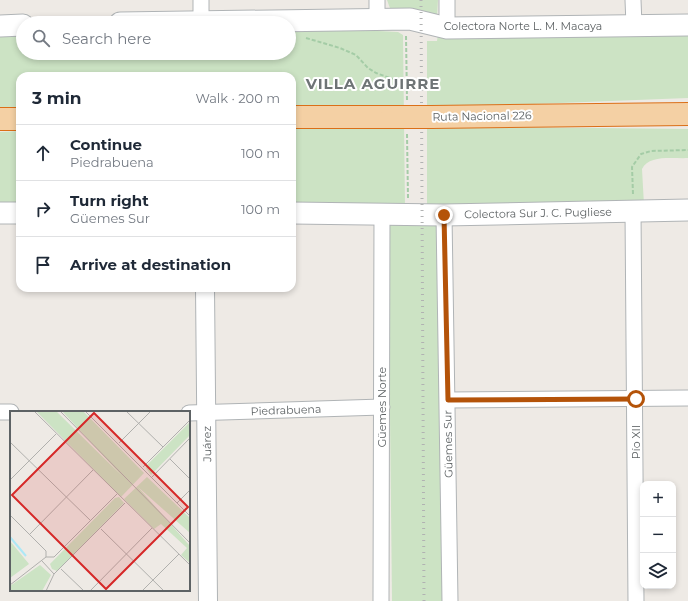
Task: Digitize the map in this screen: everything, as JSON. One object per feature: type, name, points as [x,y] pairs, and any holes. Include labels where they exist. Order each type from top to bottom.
[{"type":"highway","name":"Ruta Nacional 226","points":[[296,118],[683,113]]},
{"type":"highway","points":[[0,119],[16,119]]},
{"type":"main road","name":"Colectora Norte L. M. Macaya","points":[[274,16],[377,9],[447,28],[688,25]]},
{"type":"main road","points":[[0,26],[16,25]]},
{"type":"main road","name":"Colectora Sur J. C. Pugliese","points":[[296,212],[444,215],[688,210]]},
{"type":"main road","points":[[0,213],[16,213]]},
{"type":"street","points":[[201,0],[201,16]]},
{"type":"street","points":[[447,0],[447,28]]},
{"type":"street","points":[[634,0],[634,25]]},
{"type":"street","name":"Pío XII","points":[[633,211],[636,399],[636,601]]},
{"type":"street","name":"Güemes Norte","points":[[382,214],[382,601]]},
{"type":"street","name":"Güemes Sur","points":[[444,215],[450,601]]},
{"type":"street","name":"Juárez","points":[[205,292],[198,413],[208,601]]},
{"type":"street","points":[[448,400],[688,398]]},
{"type":"street","name":"Piedrabuena","points":[[198,413],[382,407]]},
{"type":"path","points":[[303,37],[340,48],[356,55],[368,68],[376,73],[407,84]]},
{"type":"path","points":[[633,211],[632,172],[634,163],[640,154],[650,151],[688,150]]},
{"type":"green space","points":[[387,0],[438,0],[437,17],[391,11]]},
{"type":"green space","points":[[340,29],[398,32],[403,35],[405,207],[296,207],[296,129],[391,126],[296,110],[296,72],[16,72],[16,110],[0,110],[0,35],[16,35],[16,60],[296,60],[296,30]]},
{"type":"green space","points":[[438,34],[688,34],[688,98],[431,108],[431,126],[688,129],[688,158],[662,158],[645,164],[642,169],[644,205],[427,205],[427,41],[437,41]]},
{"type":"green space","points":[[16,131],[16,208],[0,208],[0,132]]},
{"type":"green space","points":[[438,221],[443,601],[392,601],[388,231],[390,223]]},
{"type":"railway","points":[[421,0],[424,601]]},
{"type":"district","name":"VILLA AGUIRRE","points":[[373,83]]},
{"type":"route","points":[[444,215],[448,400],[636,399]]}]
